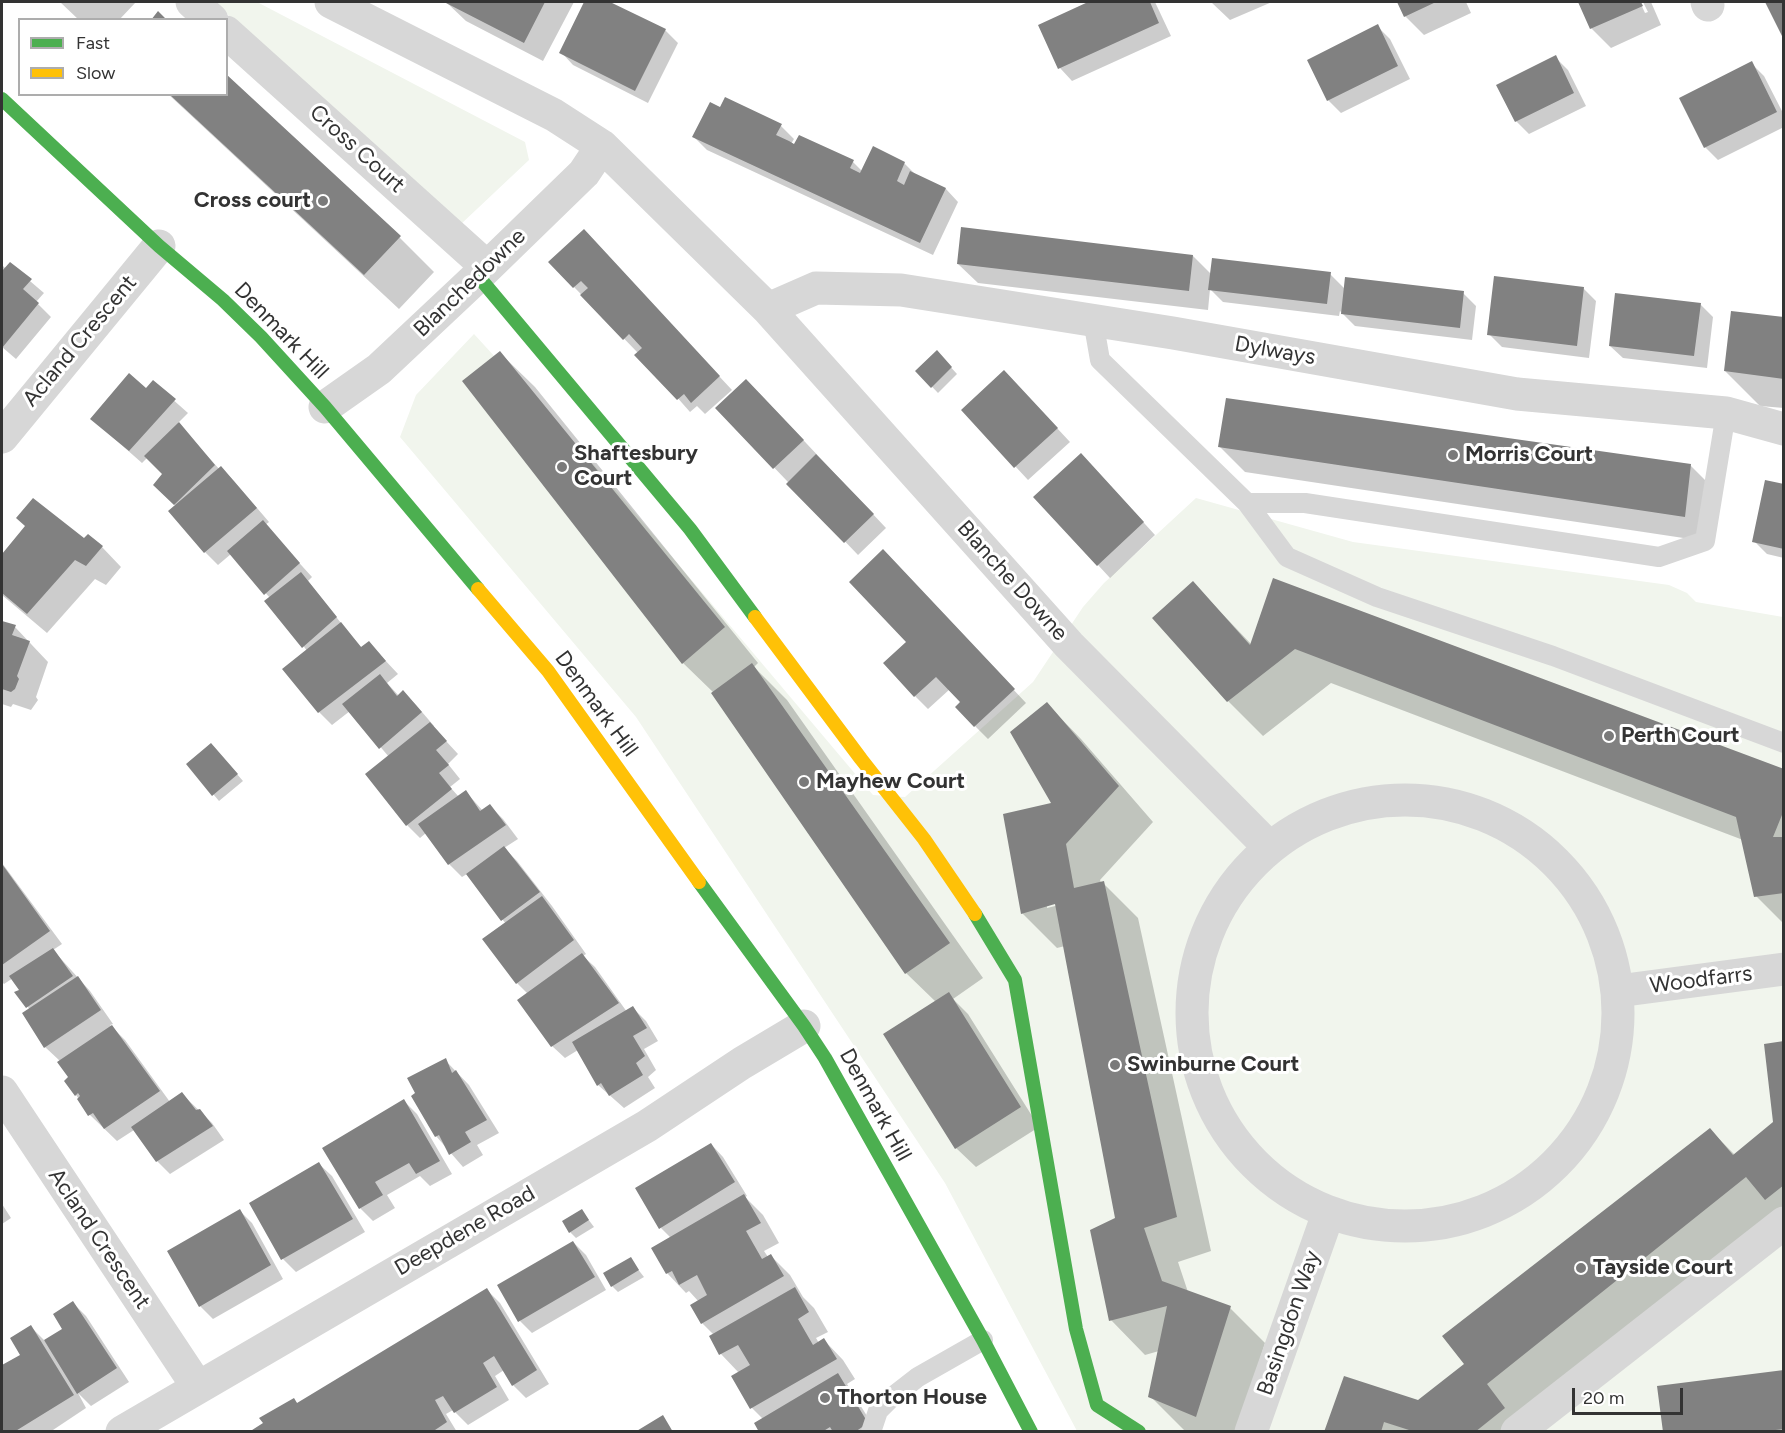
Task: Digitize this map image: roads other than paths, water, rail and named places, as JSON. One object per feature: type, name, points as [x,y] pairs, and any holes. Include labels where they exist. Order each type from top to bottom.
[{"type":"main road","name":"Denmark Hill","points":[[2,99],[159,246],[223,300],[326,407],[548,671],[825,1058],[983,1340],[1031,1431]]},
{"type":"main road","points":[[482,272],[690,529],[861,759],[924,839],[984,926],[1005,962],[1015,980],[1074,1317],[1097,1405],[1139,1431]]},
{"type":"street","points":[[192,2],[210,18]]},
{"type":"street","points":[[331,2],[554,115],[602,146],[768,309]]},
{"type":"street","name":"Cross Court","points":[[228,34],[482,272]]},
{"type":"street","name":"Blanchedowne","points":[[326,407],[379,369],[482,272],[584,173],[602,146]]},
{"type":"street","name":"Acland Crescent","points":[[2,436],[159,246]]},
{"type":"street","name":"Dylways","points":[[768,309],[816,288],[901,290],[1093,320],[1517,394],[1726,413],[1784,429]]},
{"type":"street","name":"Blanche Downe","points":[[768,309],[1069,645],[1266,844]]},
{"type":"street","points":[[1387,801],[1424,801],[1460,807],[1494,819],[1526,837],[1554,861],[1579,889],[1597,920],[1610,954],[1618,991],[1618,1030],[1611,1069],[1597,1107],[1576,1141],[1550,1170],[1518,1195],[1483,1213],[1445,1224],[1405,1227],[1376,1225],[1328,1214],[1286,1191],[1267,1177],[1242,1152],[1221,1123],[1206,1091],[1195,1057],[1192,1022],[1193,986],[1201,951],[1214,918],[1266,844],[1286,830],[1351,807],[1387,801]]},
{"type":"street","name":"Woodfarrs","points":[[1618,991],[1784,969]]},
{"type":"street","name":"Deepdene Road","points":[[122,1431],[647,1126],[804,1026]]},
{"type":"street","name":"Acland Crescent","points":[[2,1092],[197,1386]]},
{"type":"street","name":"Basingdon Way","points":[[1251,1431],[1328,1214]]},
{"type":"street","points":[[1517,1431],[1784,1223]]},
{"type":"lane","points":[[1093,320],[1100,360],[1247,503],[1287,557],[1377,597],[1553,656],[1784,743]]},
{"type":"lane","points":[[1247,503],[1305,503],[1659,557],[1705,541],[1726,413]]},
{"type":"lane","points":[[871,1431],[878,1412],[891,1398],[918,1377],[983,1340]]},
{"type":"place","name":"Cross court","points":[[323,201]]},
{"type":"place","name":"Morris Court","points":[[1453,455]]},
{"type":"place","name":"Shaftesbury Court","points":[[562,467]]},
{"type":"place","name":"Perth Court","points":[[1609,736]]},
{"type":"place","name":"Mayhew Court","points":[[804,782]]},
{"type":"place","name":"Swinburne Court","points":[[1115,1065]]},
{"type":"place","name":"Tayside Court","points":[[1581,1268]]},
{"type":"place","name":"Thorton House","points":[[825,1398]]}]
